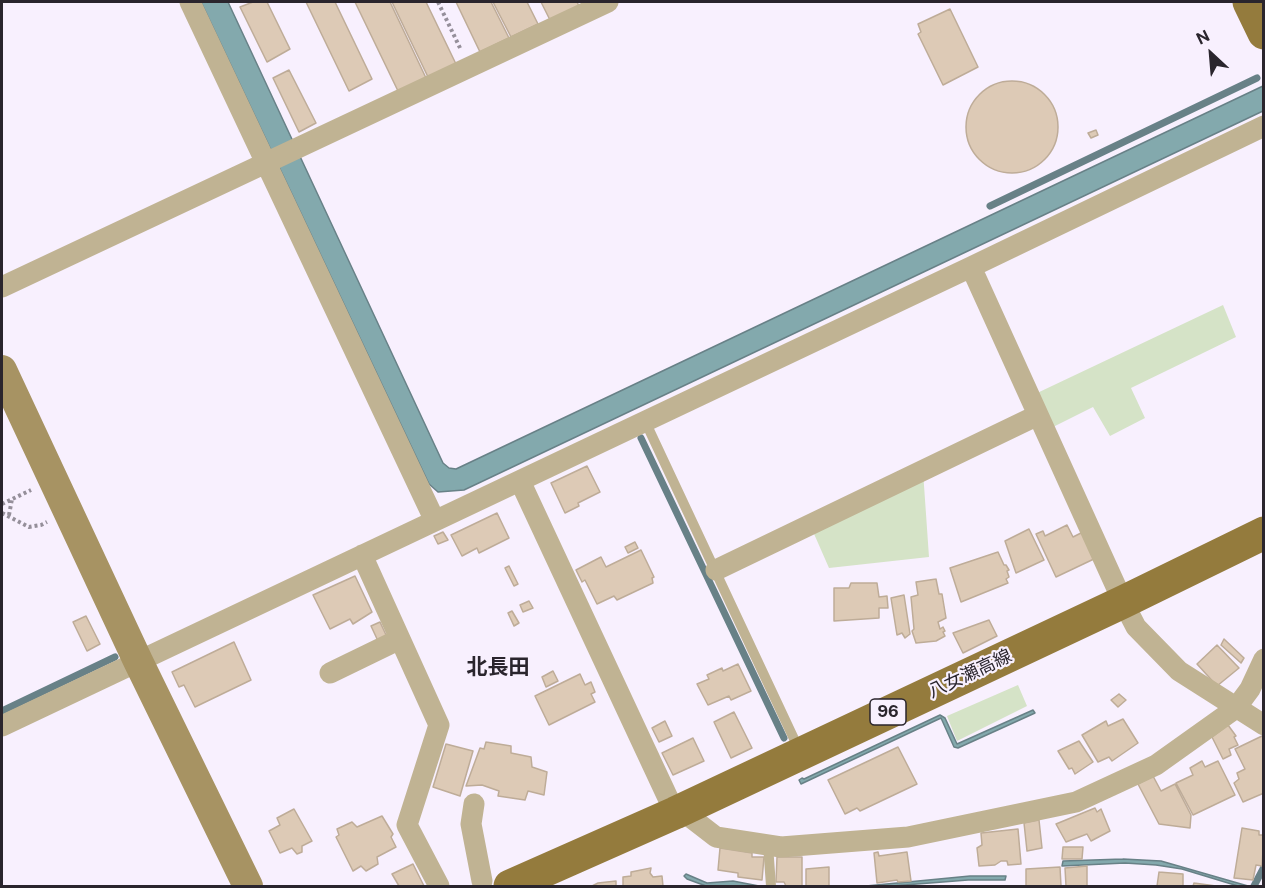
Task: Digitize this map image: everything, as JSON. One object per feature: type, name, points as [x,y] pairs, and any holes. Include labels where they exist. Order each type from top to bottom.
[{"type":"main road","points":[[1249,2],[1263,33]]},
{"type":"main road","name":"八女瀬高線","points":[[496,884],[561,870],[678,811],[1123,602],[1263,533]]},
{"type":"street","points":[[190,2],[435,521]]},
{"type":"street","points":[[2,287],[608,2]]},
{"type":"street","points":[[2,726],[971,267],[1263,126]]},
{"type":"street","points":[[971,267],[1136,627],[1179,671],[1263,725]]},
{"type":"street","points":[[2,370],[138,661],[248,886]]},
{"type":"street","points":[[716,570],[1038,415]]},
{"type":"street","points":[[520,481],[678,811],[716,837],[781,847],[908,837],[1076,802],[1156,765],[1236,708],[1257,685],[1263,659]]},
{"type":"street","points":[[362,555],[439,724],[407,825],[439,886]]},
{"type":"street","points":[[330,673],[400,639]]},
{"type":"street","points":[[474,804],[471,824],[496,884]]},
{"type":"lane","points":[[645,422],[795,741]]},
{"type":"lane","points":[[768,845],[771,886]]},
{"type":"path","points":[[438,2],[469,67]]},
{"type":"path","points":[[2,504],[12,499],[58,489],[52,519],[41,525],[29,527],[2,513]]},
{"type":"path","points":[[9,515],[12,499]]},
{"type":"shaded area","points":[[201,2],[228,2],[443,463],[449,468],[456,469],[1263,86],[1263,111],[464,490],[438,492],[429,484]]},
{"type":"shaded area","points":[[1223,305],[1236,337],[1131,388],[1145,418],[1110,436],[1093,407],[1051,428],[1035,394]]},
{"type":"shaded area","points":[[923,471],[929,557],[829,568],[811,527]]},
{"type":"shaded area","points":[[1018,685],[1027,706],[957,741],[947,716]]},
{"type":"shaded area","points":[[1033,710],[1035,713],[958,748],[954,747],[941,718],[801,784],[799,780],[940,715],[945,718],[957,744]]},
{"type":"shaded area","points":[[1123,859],[1161,861],[1248,886],[1238,886],[1182,869],[1156,865],[1125,863],[1062,866],[1063,861]]},
{"type":"shaded area","points":[[686,874],[707,883],[733,881],[759,886],[706,886],[687,879],[684,876]]},
{"type":"shaded area","points":[[970,876],[1006,876],[1005,880],[866,886]]},
{"type":"building","points":[[253,2],[267,2],[290,49],[267,62],[240,7]]},
{"type":"building","points":[[306,2],[335,2],[372,79],[349,91]]},
{"type":"building","points":[[355,2],[390,2],[426,78],[398,91]]},
{"type":"building","points":[[392,2],[426,2],[456,64],[428,77]]},
{"type":"building","points":[[456,2],[491,2],[509,38],[480,52]]},
{"type":"building","points":[[493,2],[527,2],[538,24],[511,37]]},
{"type":"building","points":[[541,2],[577,2],[579,6],[550,20]]},
{"type":"building","points":[[950,9],[978,67],[943,85],[918,34],[921,32],[918,24]]},
{"type":"building","points":[[289,70],[316,123],[299,132],[273,78]]},
{"type":"building","points":[[1012,81],[1030,84],[1045,94],[1055,109],[1058,127],[1055,145],[1045,160],[1030,170],[1012,173],[994,170],[979,160],[969,145],[966,127],[969,109],[979,94],[994,84]]},
{"type":"building","points":[[1096,130],[1098,135],[1091,138],[1088,133]]},
{"type":"building","points":[[587,466],[600,492],[578,503],[579,506],[565,513],[551,483]]},
{"type":"building","points":[[497,513],[509,538],[479,553],[477,548],[462,556],[451,535]]},
{"type":"building","points":[[1067,525],[1073,537],[1083,532],[1096,558],[1056,577],[1036,534],[1043,531],[1045,536]]},
{"type":"building","points":[[1029,529],[1044,560],[1016,573],[1005,541]]},
{"type":"building","points":[[443,532],[448,540],[438,544],[434,536]]},
{"type":"building","points":[[635,542],[638,548],[628,553],[625,547]]},
{"type":"building","points":[[641,550],[654,577],[652,578],[653,583],[617,600],[614,596],[597,604],[585,580],[582,582],[576,570],[601,557],[606,567]]},
{"type":"building","points":[[998,552],[1009,570],[1007,571],[1009,577],[1006,579],[1008,583],[961,602],[950,568]]},
{"type":"building","points":[[509,566],[518,584],[514,586],[505,568]]},
{"type":"building","points":[[355,576],[372,612],[353,624],[350,619],[330,629],[313,595]]},
{"type":"building","points":[[936,579],[939,594],[942,594],[946,618],[938,622],[940,629],[943,627],[945,631],[943,632],[945,636],[936,641],[916,643],[912,631],[914,629],[911,597],[918,595],[916,582]]},
{"type":"building","points":[[851,583],[877,583],[879,597],[887,596],[888,608],[879,608],[879,618],[834,621],[834,588],[849,588]]},
{"type":"building","points":[[904,595],[910,634],[905,638],[902,633],[897,635],[891,598]]},
{"type":"building","points":[[529,601],[533,608],[523,612],[520,605]]},
{"type":"building","points":[[512,611],[519,623],[514,626],[508,613]]},
{"type":"building","points":[[86,616],[100,644],[87,651],[73,622]]},
{"type":"building","points":[[989,620],[997,636],[963,653],[953,633]]},
{"type":"building","points":[[380,622],[387,637],[378,641],[371,626]]},
{"type":"building","points":[[1224,639],[1244,658],[1241,663],[1221,645]]},
{"type":"building","points":[[234,642],[251,680],[195,707],[184,685],[179,687],[172,672]]},
{"type":"building","points":[[1217,645],[1239,668],[1217,686],[1197,664]]},
{"type":"building","points":[[738,664],[751,691],[731,700],[729,696],[708,705],[697,684],[709,679],[707,675]]},
{"type":"building","points":[[553,671],[558,681],[546,687],[542,677]]},
{"type":"building","points":[[580,674],[585,685],[591,682],[595,692],[591,694],[595,702],[549,725],[535,696]]},
{"type":"building","points":[[1119,694],[1126,700],[1118,707],[1111,700]]},
{"type":"building","points":[[734,712],[752,748],[731,758],[714,722]]},
{"type":"building","points":[[1123,719],[1138,743],[1112,761],[1109,757],[1098,762],[1082,735],[1106,721],[1108,726]]},
{"type":"building","points":[[665,721],[672,736],[659,742],[652,728]]},
{"type":"building","points":[[1228,725],[1236,736],[1234,737],[1238,745],[1229,749],[1231,755],[1223,759],[1212,737]]},
{"type":"building","points":[[1262,736],[1264,740],[1264,793],[1243,802],[1234,783],[1239,779],[1237,773],[1245,769],[1235,749]]},
{"type":"building","points":[[693,738],[704,761],[673,775],[662,753]]},
{"type":"building","points":[[1079,741],[1093,762],[1075,774],[1072,768],[1069,769],[1058,751]]},
{"type":"building","points":[[486,742],[511,746],[511,753],[531,757],[532,767],[547,772],[544,795],[528,791],[525,800],[498,796],[499,791],[482,785],[466,786],[480,748],[484,749]]},
{"type":"building","points":[[446,744],[473,751],[460,796],[433,787]]},
{"type":"building","points":[[898,747],[917,784],[860,811],[857,808],[845,814],[828,780]]},
{"type":"building","points":[[1202,761],[1205,767],[1218,761],[1235,795],[1193,815],[1176,783],[1193,775],[1190,768]]},
{"type":"building","points":[[1153,776],[1161,791],[1175,784],[1191,815],[1190,828],[1159,824],[1138,784]]},
{"type":"building","points":[[1095,808],[1097,812],[1101,809],[1110,831],[1091,841],[1087,834],[1066,842],[1056,824]]},
{"type":"building","points":[[294,809],[312,841],[302,846],[302,852],[297,854],[292,848],[280,853],[269,831],[280,825],[277,818]]},
{"type":"building","points":[[382,816],[393,834],[391,837],[396,847],[377,857],[378,864],[366,871],[361,866],[353,871],[336,837],[339,835],[337,829],[352,822],[357,827]]},
{"type":"building","points":[[1039,820],[1042,848],[1027,851],[1024,823]]},
{"type":"building","points":[[1242,828],[1259,831],[1259,835],[1264,835],[1262,866],[1256,865],[1253,880],[1234,878]]},
{"type":"building","points":[[1018,829],[1021,864],[1008,865],[1007,861],[1001,861],[995,865],[979,866],[977,848],[982,845],[981,833]]},
{"type":"building","points":[[1063,847],[1083,847],[1082,859],[1062,859]]},
{"type":"building","points":[[720,848],[752,853],[752,857],[764,857],[762,880],[738,877],[738,873],[718,870]]},
{"type":"building","points":[[878,852],[879,856],[907,852],[911,881],[898,882],[897,880],[877,883],[874,853]]},
{"type":"building","points":[[777,857],[802,857],[802,886],[786,886],[784,882],[776,882]]},
{"type":"building","points":[[413,864],[424,886],[399,886],[392,874]]},
{"type":"building","points":[[1087,866],[1087,886],[1066,886],[1065,868]]},
{"type":"building","points":[[829,867],[829,886],[806,886],[806,869]]},
{"type":"building","points":[[1060,867],[1061,886],[1026,886],[1026,869]]},
{"type":"building","points":[[651,868],[650,873],[653,877],[662,876],[663,886],[623,886],[623,877],[631,876],[631,872]]},
{"type":"building","points":[[1159,872],[1183,874],[1183,886],[1157,886]]},
{"type":"building","points":[[616,881],[616,886],[592,886],[598,883]]},
{"type":"building","points":[[1194,883],[1216,886],[1193,886]]},
{"type":"waterway","points":[[990,206],[1257,78]]},
{"type":"waterway","points":[[641,438],[784,738]]},
{"type":"waterway","points":[[2,711],[115,657]]},
{"type":"waterway","points":[[1254,886],[1264,867]]},
{"type":"district","name":"北長田","points":[[498,668]]}]
